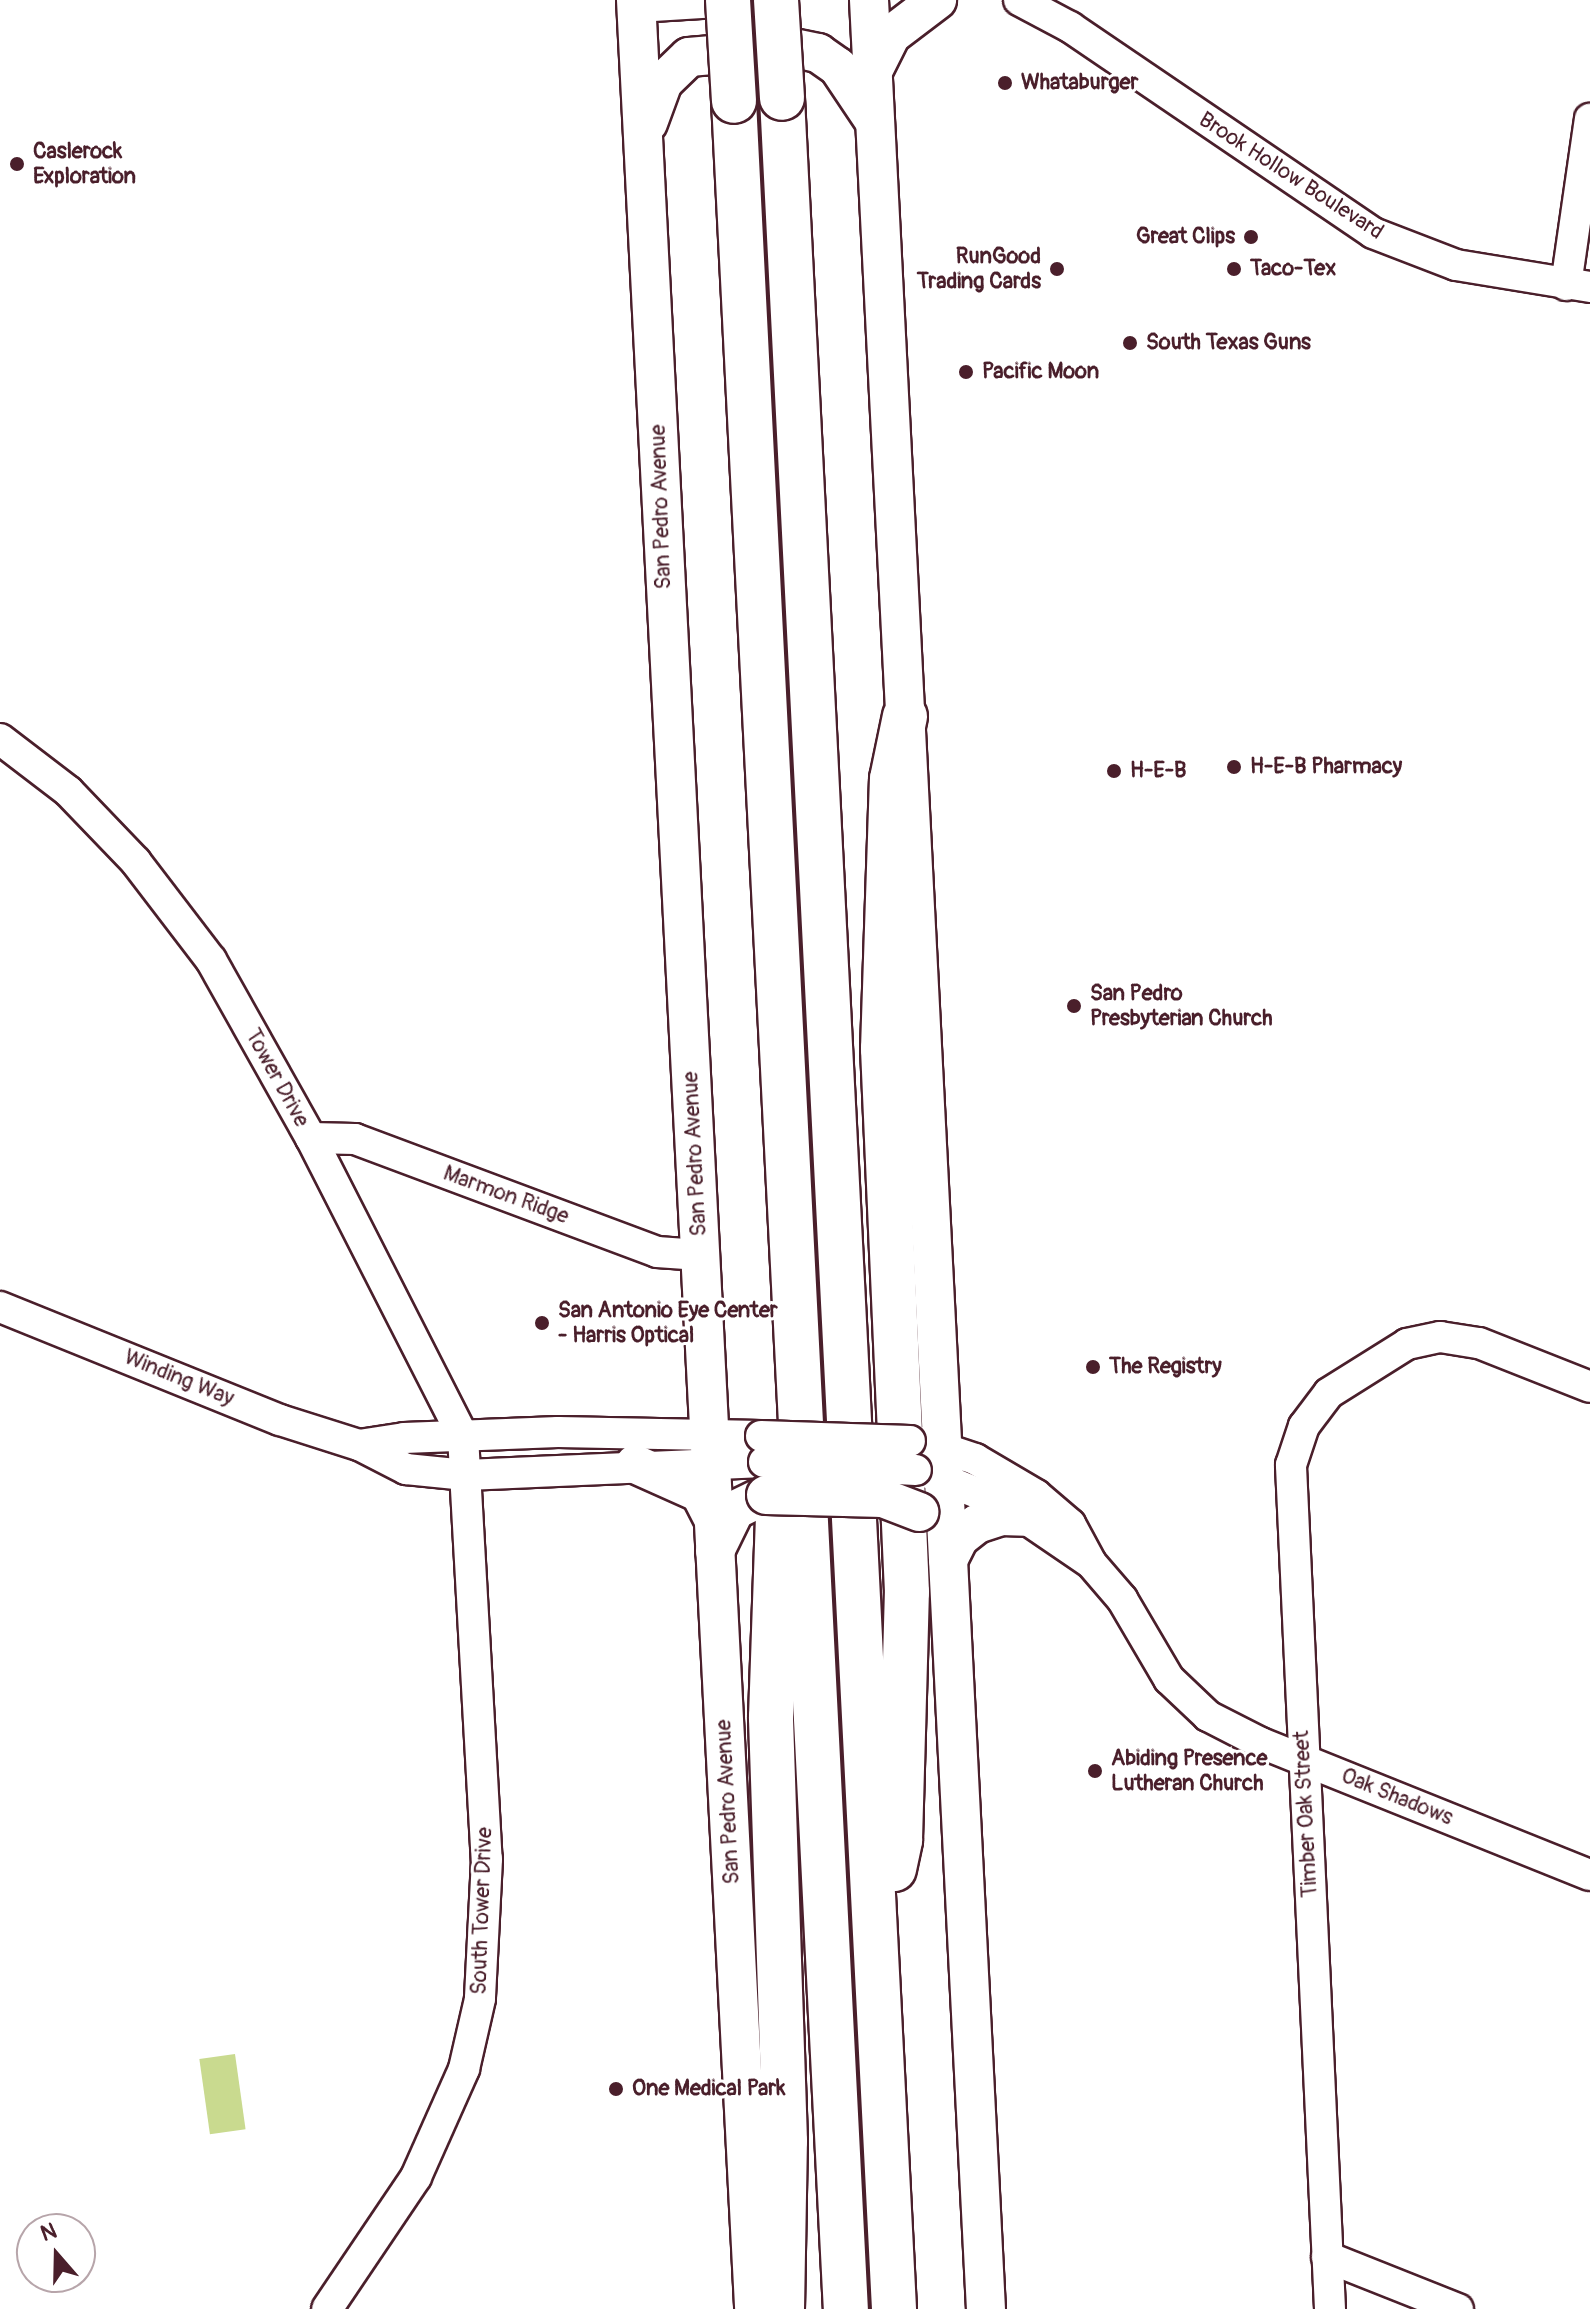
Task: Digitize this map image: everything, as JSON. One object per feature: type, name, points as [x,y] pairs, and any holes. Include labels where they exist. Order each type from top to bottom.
[{"type":"highway","points":[[728,0],[734,101],[774,1466],[778,1516],[771,1774],[785,2141],[782,2309]]},
{"type":"highway","points":[[776,0],[894,2309]]},
{"type":"highway","points":[[876,1949],[900,1840],[907,1677],[883,1064],[892,779],[905,716]]},
{"type":"highway","points":[[774,1466],[846,2309]]},
{"type":"main road","points":[[869,0],[905,716],[928,1459],[948,1555],[986,2309]]},
{"type":"main road","points":[[873,71],[891,35],[937,0]]},
{"type":"main road","name":"San Pedro Avenue","points":[[636,4],[754,2309]]},
{"type":"main road","points":[[643,138],[668,75],[689,57],[709,52],[794,48],[818,53],[838,67],[875,121]]},
{"type":"main road","points":[[618,1466],[700,1493],[714,1535]]},
{"type":"main road","points":[[714,1535],[774,1466],[883,1498],[919,1512],[948,1555]]},
{"type":"main road","points":[[948,1555],[959,1538],[977,1524],[1001,1516],[1026,1517]]},
{"type":"street","points":[[636,4],[751,0]]},
{"type":"street","name":"Brook Hollow Boulevard","points":[[1019,0],[1070,27],[1373,233],[1456,265],[1578,286]]},
{"type":"street","points":[[1578,286],[1590,119]]},
{"type":"street","name":"Tower Drive","points":[[0,739],[68,791],[136,862],[211,960],[311,1138],[463,1436],[466,1475]]},
{"type":"street","name":"Marmon Ridge","points":[[311,1138],[355,1139],[657,1252],[700,1255]]},
{"type":"street","name":"Winding Way","points":[[0,1307],[280,1420],[359,1445],[406,1469],[466,1475],[618,1466],[710,1448]]},
{"type":"street","name":"Timber Oak Street","points":[[1330,2309],[1291,1465],[1304,1426],[1329,1393],[1407,1344],[1440,1337],[1479,1343],[1590,1387]]},
{"type":"street","points":[[404,1438],[426,1410],[433,1376]]},
{"type":"street","points":[[598,1433],[618,1466]]},
{"type":"street","name":"Winding Way","points":[[359,1445],[404,1438],[598,1433],[710,1448]]},
{"type":"street","points":[[710,1448],[774,1466],[928,1459]]},
{"type":"street","name":"Oak Shadows","points":[[928,1459],[1026,1517],[1091,1563]]},
{"type":"street","name":"Oak Shadows","points":[[928,1459],[1036,1495],[1070,1524],[1091,1563],[1122,1599],[1169,1679],[1196,1707],[1222,1725],[1590,1875]]},
{"type":"street","name":"South Tower Drive","points":[[327,2309],[416,2177],[464,2069],[480,1999],[487,1859],[466,1475]]},
{"type":"street","points":[[1327,2257],[1458,2309]]},
{"type":"green space","points":[[235,2054],[246,2129],[210,2134],[199,2059]]},
{"type":"place","name":"Whataburger","points":[[1005,83]]},
{"type":"place","name":"Caslerock Exploration","points":[[17,164]]},
{"type":"place","name":"Great Clips","points":[[1251,237]]},
{"type":"place","name":"RunGood Trading Cards","points":[[1057,269]]},
{"type":"place","name":"Taco-Tex","points":[[1234,269]]},
{"type":"place","name":"South Texas Guns","points":[[1130,343]]},
{"type":"place","name":"Pacific Moon","points":[[966,372]]},
{"type":"place","name":"H-E-B Pharmacy","points":[[1234,767]]},
{"type":"place","name":"H-E-B","points":[[1114,771]]},
{"type":"place","name":"San Pedro Presbyterian Church","points":[[1074,1006]]},
{"type":"place","name":"San Antonio Eye Center - Harris Optical","points":[[542,1323]]},
{"type":"place","name":"The Registry","points":[[1093,1367]]},
{"type":"place","name":"Abiding Presence Lutheran Church","points":[[1095,1771]]},
{"type":"place","name":"One Medical Park","points":[[616,2089]]}]
